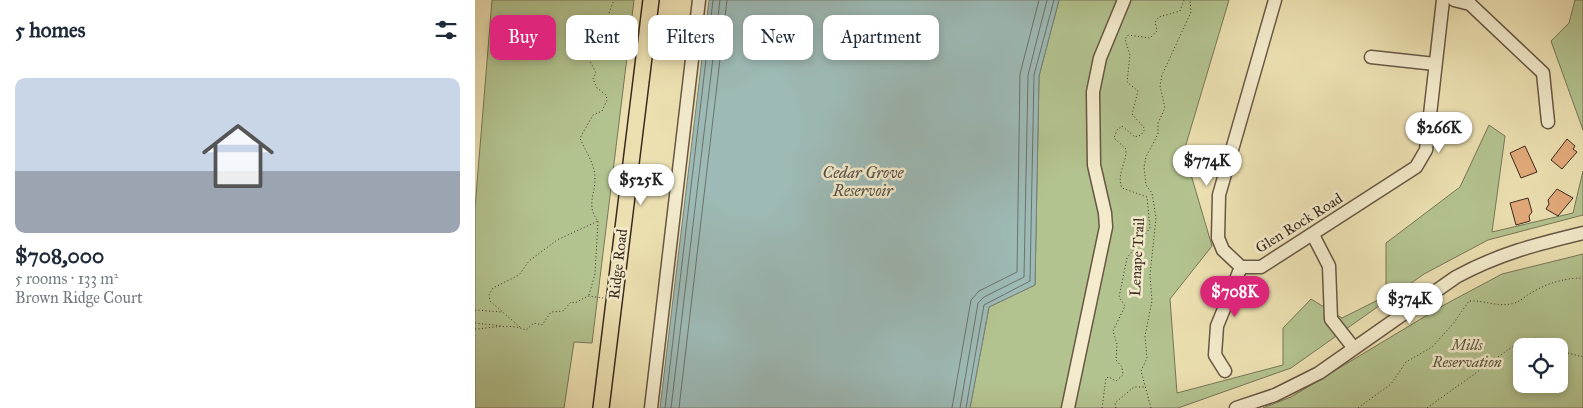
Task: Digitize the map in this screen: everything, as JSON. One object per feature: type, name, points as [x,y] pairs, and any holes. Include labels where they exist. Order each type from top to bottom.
[{"type":"main road","name":"Ridge Road","points":[[601,408],[651,0]]},
{"type":"street","points":[[651,408],[699,0]]},
{"type":"street","points":[[1068,408],[1092,289],[1106,234],[1105,213],[1094,165],[1095,81],[1104,47],[1124,0]]},
{"type":"street","points":[[1225,371],[1215,355],[1217,326],[1241,267],[1223,250],[1218,238],[1219,195],[1275,0]]},
{"type":"street","name":"Glen Rock Road","points":[[1241,267],[1261,267],[1416,167],[1426,150],[1443,0]]},
{"type":"street","points":[[1455,0],[1470,4],[1543,73],[1548,122]]},
{"type":"street","points":[[1371,58],[1435,64]]},
{"type":"street","points":[[1236,408],[1275,395],[1319,373],[1353,347],[1456,277],[1476,266],[1519,248],[1583,232]]},
{"type":"street","points":[[1313,235],[1329,266],[1331,319],[1353,347]]},
{"type":"path","points":[[475,323],[520,327],[527,330],[534,323],[541,325],[551,312],[563,311],[571,302],[575,303],[588,296],[591,292],[595,274],[598,221],[592,209],[595,179],[593,167],[580,138],[593,115],[602,111],[607,100],[606,95],[597,88],[593,78],[596,73],[588,57],[600,40],[600,31],[614,0]]},
{"type":"path","points":[[1102,408],[1106,378],[1109,377],[1116,381],[1123,376],[1122,367],[1116,360],[1117,344],[1113,331],[1125,306],[1119,297],[1127,258],[1137,242],[1145,236],[1150,225],[1147,197],[1142,193],[1122,188],[1119,181],[1126,149],[1115,138],[1117,130],[1122,126],[1135,137],[1141,135],[1145,129],[1132,114],[1138,91],[1127,82],[1130,55],[1125,39],[1128,35],[1150,38],[1156,34],[1158,27],[1155,22],[1159,17],[1181,11],[1184,0]]},
{"type":"path","name":"Lenape Trail","points":[[1151,408],[1144,388],[1141,371],[1147,358],[1145,336],[1152,301],[1150,275],[1156,228],[1152,193],[1146,185],[1144,167],[1146,157],[1156,140],[1158,123],[1165,108],[1159,86],[1191,12],[1190,0]]},
{"type":"path","points":[[520,327],[490,301],[489,295],[493,288],[519,275],[536,255],[557,240],[598,221]]},
{"type":"path","points":[[1358,408],[1391,384],[1406,362],[1432,347],[1453,324],[1469,301],[1504,305],[1521,300],[1532,292],[1552,283],[1571,278],[1583,278]]},
{"type":"path","points":[[588,296],[614,299]]},
{"type":"path","points":[[475,310],[504,312]]},
{"type":"path","points":[[475,329],[497,326],[520,327]]},
{"type":"path","points":[[1427,408],[1513,347]]},
{"type":"path","points":[[1568,353],[1583,357]]},
{"type":"path","points":[[1116,408],[1115,403],[1134,387],[1144,388]]},
{"type":"green space","points":[[492,0],[634,0],[632,15],[566,15],[566,60],[627,60],[592,343],[574,342],[564,408],[475,408],[475,208],[490,24],[490,60],[556,60],[556,15],[491,15]]},
{"type":"green space","points":[[1059,0],[1229,0],[1184,151],[1212,246],[1170,299],[1177,393],[1283,365],[1283,328],[1311,299],[1342,318],[1386,296],[1386,243],[1460,187],[1489,125],[1505,136],[1492,232],[1573,213],[1583,171],[1583,215],[1488,240],[1424,274],[1291,368],[1178,408],[970,408],[989,307],[1035,285],[1039,76]]},
{"type":"green space","points":[[1575,0],[1583,0],[1583,130],[1551,41],[1569,23]]},
{"type":"green space","name":"Mills Reservation","points":[[1583,254],[1583,408],[1263,408],[1291,397],[1444,305],[1502,274]]},
{"type":"water","name":"Cedar Grove Reservoir","points":[[709,0],[1059,0],[1039,76],[1035,285],[989,307],[970,408],[660,408],[702,60],[733,60],[733,15],[707,15]]},
{"type":"building","points":[[1567,139],[1575,146],[1573,149],[1577,152],[1562,169],[1551,160]]},
{"type":"building","points":[[1525,146],[1537,172],[1521,178],[1510,153]]},
{"type":"building","points":[[1557,189],[1573,198],[1558,216],[1546,209],[1549,204],[1548,200]]},
{"type":"building","points":[[1528,198],[1532,212],[1529,216],[1530,221],[1516,225],[1510,203]]}]
